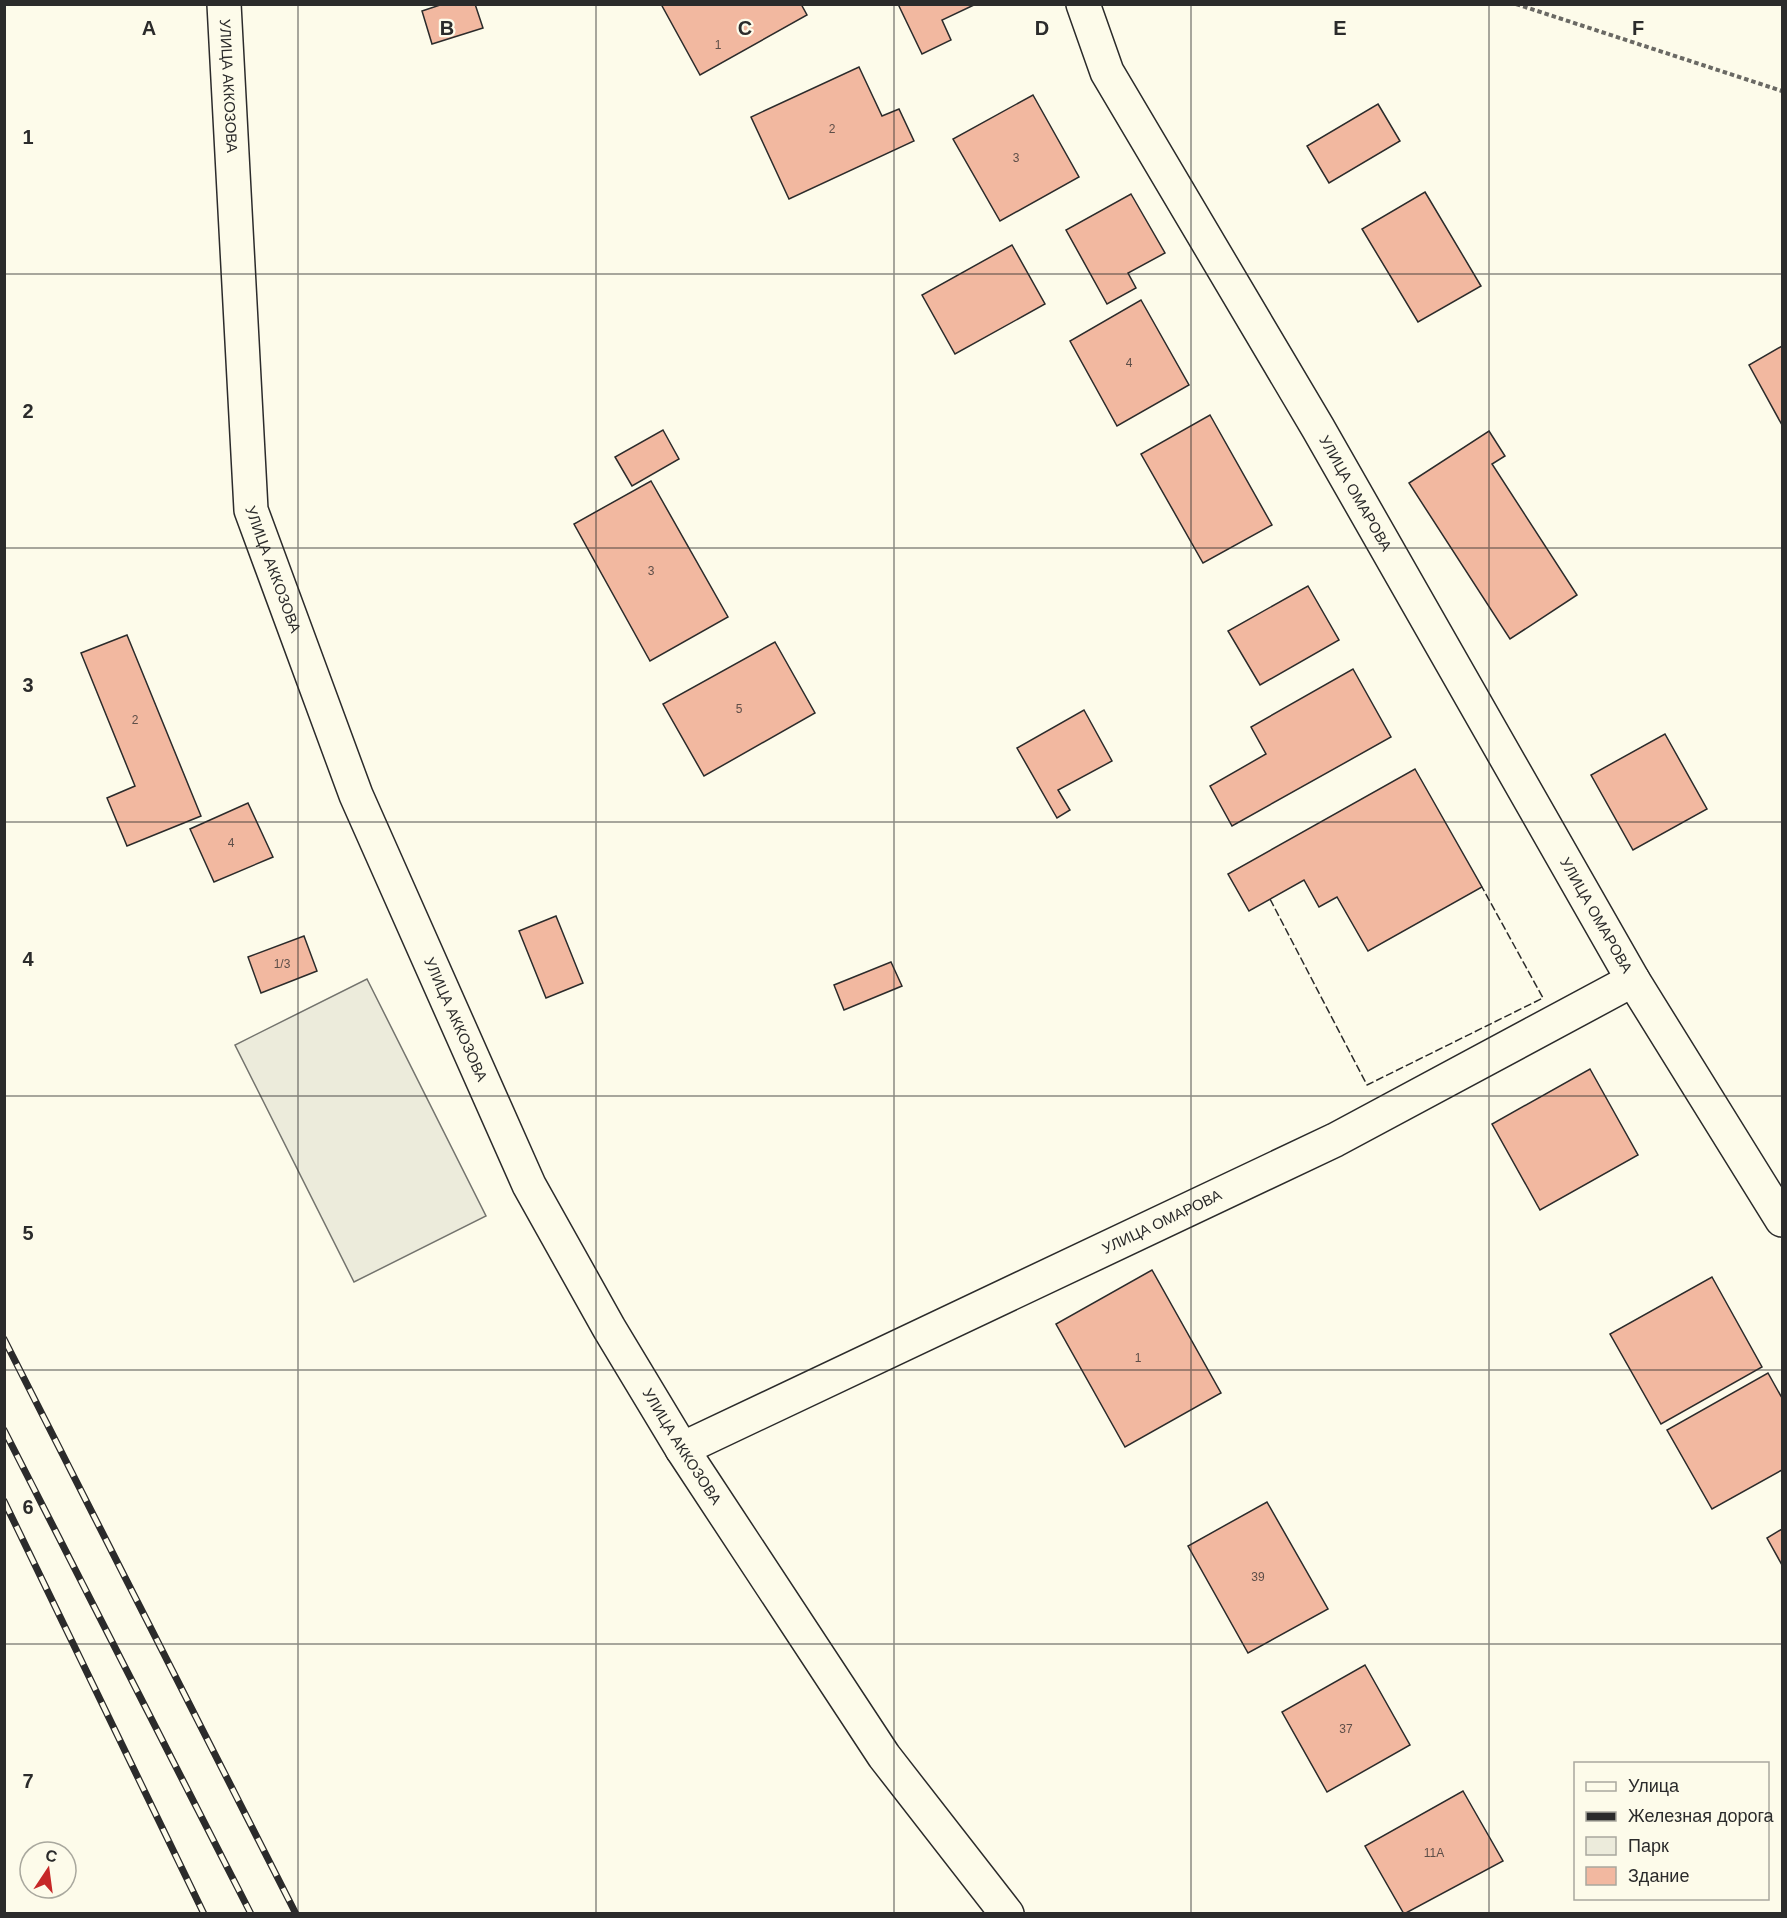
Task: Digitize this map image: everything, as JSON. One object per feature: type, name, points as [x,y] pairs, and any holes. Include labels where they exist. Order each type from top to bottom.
[{"type":"street","name":"УЛИЦА АККОЗОВА","points":[[224,4],[251,510],[356,795],[529,1185],[609,1328],[682,1449],[884,1756],[1007,1914]]},
{"type":"street","name":"УЛИЦА ОМАРОВА","points":[[1083,4],[1107,72],[1318,428],[1633,980],[1782,1220]]},
{"type":"street","name":"УЛИЦА ОМАРОВА","points":[[682,1449],[1335,1140],[1633,980]]},
{"type":"path","points":[[1516,4],[1782,91]]},
{"type":"green space","points":[[367,979],[486,1216],[354,1282],[235,1045]]},
{"type":"building","points":[[443,4],[475,4],[483,28],[432,44],[422,11]]},
{"type":"building","points":[[661,4],[801,4],[807,15],[700,75]]},
{"type":"building","points":[[898,4],[976,4],[942,20],[951,40],[922,54]]},
{"type":"building","points":[[859,67],[882,116],[899,109],[914,141],[789,199],[751,117]]},
{"type":"building","points":[[1033,95],[1079,177],[1000,221],[953,139]]},
{"type":"building","points":[[1378,104],[1400,141],[1329,183],[1307,146]]},
{"type":"building","points":[[1425,192],[1481,286],[1418,322],[1362,229]]},
{"type":"building","points":[[1131,194],[1165,253],[1128,273],[1136,288],[1107,304],[1066,230]]},
{"type":"building","points":[[1012,245],[1045,304],[955,354],[922,295]]},
{"type":"building","points":[[1141,300],[1189,385],[1117,426],[1070,341]]},
{"type":"building","points":[[1782,346],[1782,425],[1749,365]]},
{"type":"building","points":[[1210,415],[1272,525],[1203,563],[1141,454]]},
{"type":"building","points":[[663,430],[679,459],[632,486],[615,457]]},
{"type":"building","points":[[1489,431],[1505,456],[1492,464],[1577,595],[1510,639],[1409,483]]},
{"type":"building","points":[[651,481],[728,617],[650,661],[574,524]]},
{"type":"building","points":[[1308,586],[1339,640],[1260,685],[1228,631]]},
{"type":"building","points":[[127,635],[201,816],[127,846],[107,798],[135,786],[81,653]]},
{"type":"building","points":[[775,642],[815,713],[704,776],[663,704]]},
{"type":"building","points":[[1353,669],[1391,737],[1232,826],[1210,786],[1266,754],[1251,727]]},
{"type":"building","points":[[1084,710],[1112,761],[1058,790],[1070,810],[1057,818],[1017,748]]},
{"type":"building","points":[[1665,734],[1707,809],[1633,850],[1591,775]]},
{"type":"building","points":[[1415,769],[1482,887],[1368,951],[1337,897],[1319,907],[1304,880],[1249,911],[1228,874]]},
{"type":"building","points":[[248,803],[273,857],[214,882],[190,829]]},
{"type":"building","points":[[556,916],[583,983],[546,998],[519,931]]},
{"type":"building","points":[[304,936],[317,971],[261,993],[248,957]]},
{"type":"building","points":[[891,962],[902,986],[844,1010],[834,985]]},
{"type":"building","points":[[1590,1069],[1638,1155],[1540,1210],[1492,1124]]},
{"type":"building","points":[[1152,1270],[1221,1393],[1125,1447],[1056,1324]]},
{"type":"building","points":[[1712,1277],[1762,1367],[1661,1424],[1610,1334]]},
{"type":"building","points":[[1768,1373],[1782,1398],[1782,1470],[1712,1509],[1667,1430]]},
{"type":"building","points":[[1267,1502],[1328,1609],[1248,1653],[1188,1546]]},
{"type":"building","points":[[1782,1529],[1782,1565],[1767,1538]]},
{"type":"building","points":[[1365,1665],[1410,1745],[1327,1792],[1282,1712]]},
{"type":"building","points":[[1463,1791],[1503,1861],[1404,1914],[1365,1846]]},
{"type":"railway","points":[[4,1339],[296,1914]]},
{"type":"railway","points":[[4,1430],[251,1914]]},
{"type":"railway","points":[[4,1501],[204,1914]]},
{"type":"fence","points":[[1270,899],[1367,1085],[1543,998],[1482,887]]}]
